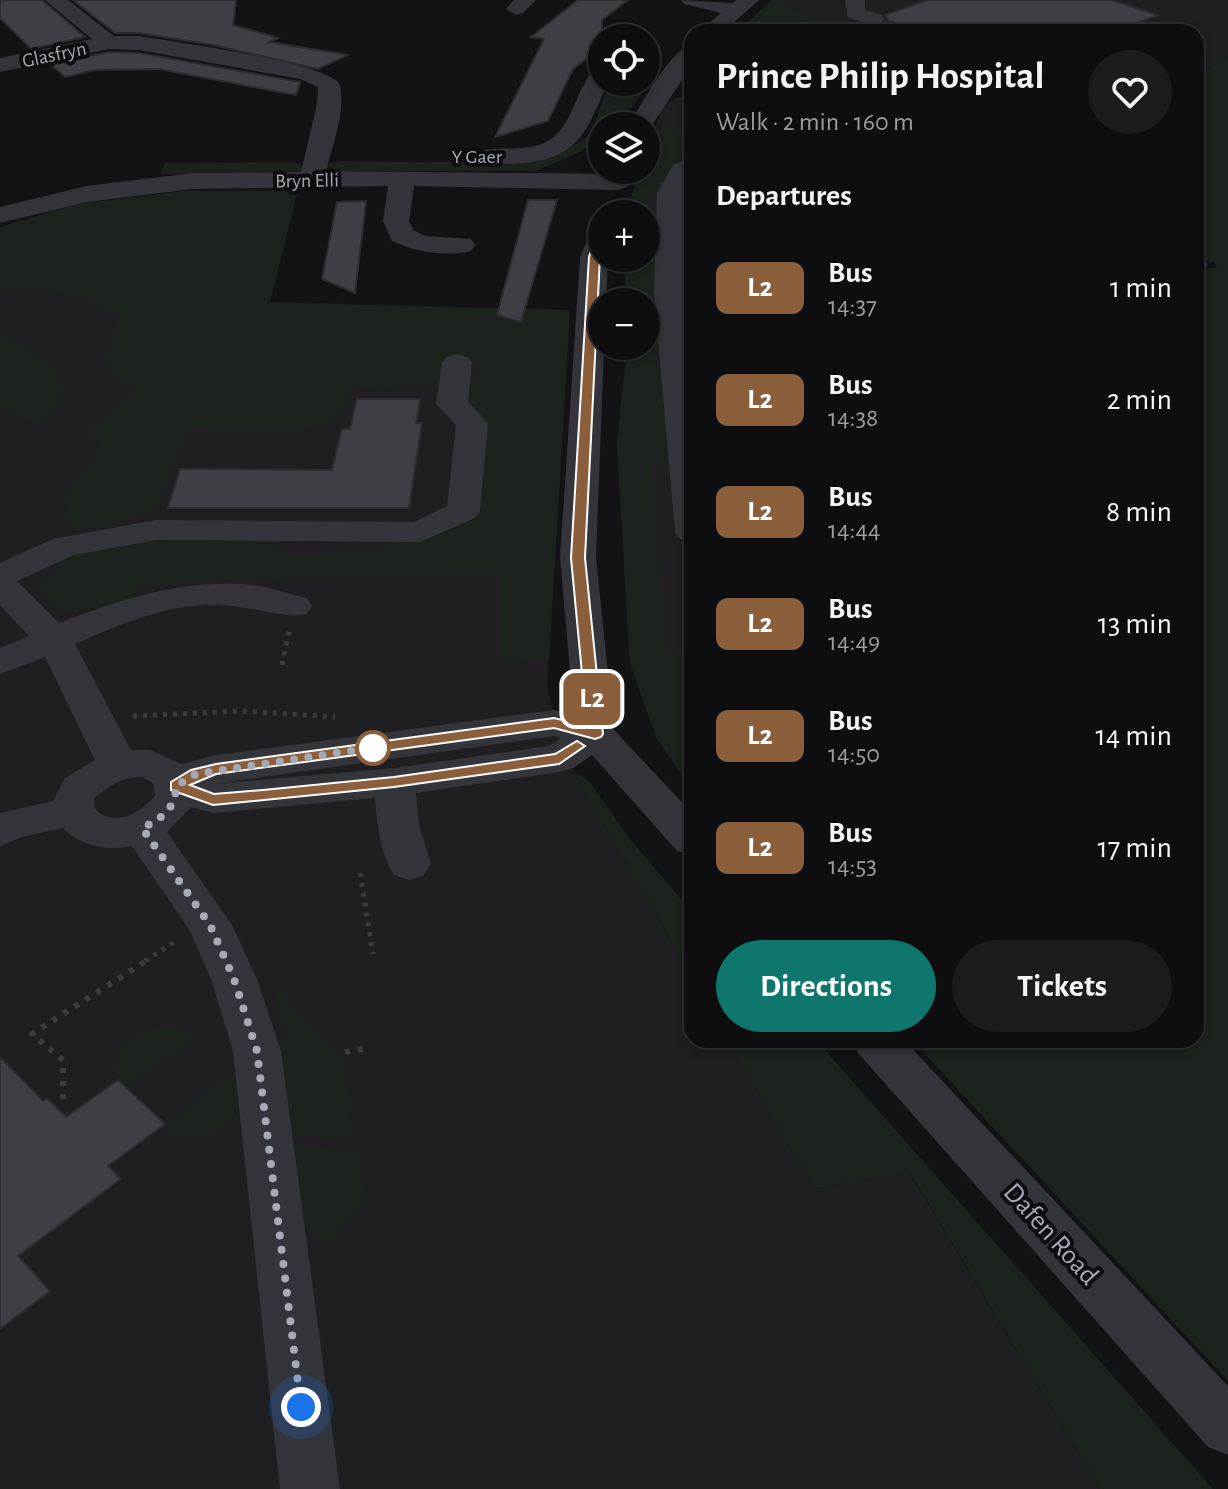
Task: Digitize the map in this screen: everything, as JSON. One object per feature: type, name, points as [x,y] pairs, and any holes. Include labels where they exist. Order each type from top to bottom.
[{"type":"street","points":[[55,0],[109,42],[139,43],[306,73],[329,84],[329,104],[314,168],[206,157]]},
{"type":"street","points":[[691,0],[743,5]]},
{"type":"street","points":[[855,0],[855,13],[874,20]]},
{"type":"street","points":[[720,24],[743,5]]},
{"type":"street","name":"Glasfryn","points":[[0,65],[109,42]]},
{"type":"street","points":[[649,112],[684,62]]},
{"type":"street","points":[[666,84],[684,86]]},
{"type":"street","name":"Y Gaer","points":[[314,168],[532,155],[556,147],[569,138],[590,96]]},
{"type":"street","name":"Bryn Elli","points":[[0,215],[57,199],[141,185],[314,168],[402,178],[588,176]]},
{"type":"street","points":[[684,169],[670,193],[668,293],[684,379]]},
{"type":"street","points":[[402,178],[396,221],[401,235],[421,244],[461,245]]},
{"type":"street","points":[[593,272],[578,558],[595,734]]},
{"type":"street","points":[[0,576],[65,546],[156,530],[420,532],[463,511],[472,423],[452,404],[457,363]]},
{"type":"street","points":[[0,584],[54,640],[89,703],[118,765]]},
{"type":"street","points":[[0,662],[145,603],[216,593],[264,595],[294,606]]},
{"type":"street","points":[[176,786],[196,774],[216,769],[554,723],[595,734],[684,831]]},
{"type":"street","points":[[176,786],[213,799],[394,782],[559,758],[595,734]]},
{"type":"street","points":[[150,764],[172,776],[176,798],[158,820],[142,828],[125,832],[100,831],[81,821],[74,811],[75,800],[89,778],[118,765],[150,764]]},
{"type":"street","points":[[394,782],[398,825],[409,864]]},
{"type":"street","points":[[0,831],[10,825],[74,811]]},
{"type":"street","points":[[142,828],[210,925],[234,979],[257,1051],[310,1489]]},
{"type":"street","name":"Dafen Road","points":[[882,1048],[1228,1427]]},
{"type":"path","points":[[1204,265],[1212,265]]},
{"type":"path","points":[[89,703],[115,698],[130,716],[240,711],[343,718]]},
{"type":"path","points":[[360,873],[373,954]]},
{"type":"path","points":[[63,1099],[63,1060],[32,1034],[180,938]]},
{"type":"path","points":[[345,1052],[368,1048]]},
{"type":"shaded area","points":[[772,0],[1228,0],[1228,57],[1204,73],[1204,24],[746,24]]},
{"type":"shaded area","points":[[772,0],[819,24],[746,24]]},
{"type":"shaded area","points":[[1228,57],[1228,1381],[919,1048],[1204,1048],[1204,268],[1217,268],[1214,262],[1204,261],[1206,71]]},
{"type":"shaded area","points":[[604,96],[639,96],[626,112],[599,112]]},
{"type":"shaded area","points":[[684,97],[684,752],[630,664],[617,443],[626,360],[660,360],[660,288],[625,288],[625,272],[660,272],[660,200],[631,200],[635,184],[660,184],[660,115],[663,107],[675,98]]},
{"type":"shaded area","points":[[673,129],[684,134],[684,146],[669,189],[647,192],[646,200],[631,200],[635,184],[660,184],[660,131]]},
{"type":"shaded area","points":[[588,135],[588,145],[580,152],[536,171],[324,171],[328,164],[341,161],[511,159],[572,146]]},
{"type":"shaded area","points":[[294,162],[305,166],[304,171],[160,174],[165,163]]},
{"type":"shaded area","points":[[298,190],[270,302],[570,310],[549,660],[500,658],[499,573],[138,582],[135,599],[71,613],[46,599],[41,585],[62,565],[57,561],[111,546],[165,539],[276,537],[273,556],[383,554],[386,538],[470,510],[465,400],[479,368],[466,355],[445,355],[436,385],[352,387],[334,415],[320,424],[263,430],[188,427],[158,498],[150,509],[111,524],[85,529],[69,524],[64,514],[69,492],[103,446],[88,432],[137,388],[112,373],[108,355],[116,340],[118,314],[76,293],[37,288],[0,290],[0,227],[76,204],[184,191]]},
{"type":"shaded area","points":[[660,239],[664,240],[667,352],[660,352],[660,288],[625,288],[625,272],[660,272]]},
{"type":"shaded area","points":[[0,261],[229,336],[568,337],[547,688],[573,771],[684,963],[684,1048],[733,1048],[814,1189],[908,1171],[1100,1489],[0,1489]]},
{"type":"shaded area","points":[[0,337],[51,367],[61,386],[51,410],[44,416],[29,419],[0,403]]},
{"type":"shaded area","points":[[626,360],[654,360],[655,371],[670,372],[675,461],[651,462],[664,653],[684,653],[684,779],[656,737],[630,664],[617,443]]},
{"type":"shaded area","points":[[573,771],[590,782],[628,837],[684,903],[684,963]]},
{"type":"shaded area","points":[[281,990],[298,1015],[341,1057],[351,1118],[349,1138],[287,1134],[274,1044],[290,1034],[278,1008],[276,995]]},
{"type":"shaded area","points":[[163,1027],[176,1028],[193,1038],[125,1084],[115,1080],[118,1059],[127,1044]]},
{"type":"shaded area","points":[[733,1048],[823,1048],[1213,1489],[1100,1489],[909,1171],[814,1189]]},
{"type":"shaded area","points":[[236,1070],[241,1108],[234,1117],[220,1129],[204,1135],[174,1135],[169,1127]]},
{"type":"shaded area","points":[[286,1145],[355,1152],[362,1184],[362,1201],[351,1216],[339,1221],[338,1242],[322,1240],[297,1222]]},
{"type":"building","points":[[0,0],[42,0],[85,37],[31,49],[0,18]]},
{"type":"building","points":[[73,0],[236,0],[233,25],[278,38],[269,42],[348,55],[318,69],[214,45],[139,33],[115,33]]},
{"type":"building","points":[[578,0],[628,0],[602,20],[602,24],[588,24],[588,58],[573,69],[548,121],[495,137],[544,39],[531,37]]},
{"type":"building","points":[[928,0],[1111,0],[1158,15],[1135,24],[899,24],[888,20],[885,15]]},
{"type":"building","points":[[109,52],[139,53],[300,82],[296,95],[159,69],[95,70],[65,77],[50,64]]},
{"type":"building","points":[[528,200],[557,200],[521,322],[497,315]]},
{"type":"building","points":[[366,201],[355,293],[322,279],[337,202]]},
{"type":"building","points":[[357,399],[420,399],[416,423],[422,423],[409,508],[168,508],[180,469],[332,470],[342,429],[350,429]]},
{"type":"building","points":[[0,1057],[43,1101],[47,1098],[66,1117],[118,1080],[165,1124],[108,1166],[121,1179],[18,1256],[50,1291],[0,1329]]},
{"type":"bus line","name":"L2","points":[[577,746],[559,758],[394,782],[263,796],[213,799],[176,786],[196,774],[216,769],[554,723],[595,734],[578,558],[593,272]]},
{"type":"route","points":[[301,1407],[257,1051],[234,979],[210,925],[142,828],[170,809],[176,798],[176,786],[196,774],[378,747],[373,748]]}]
